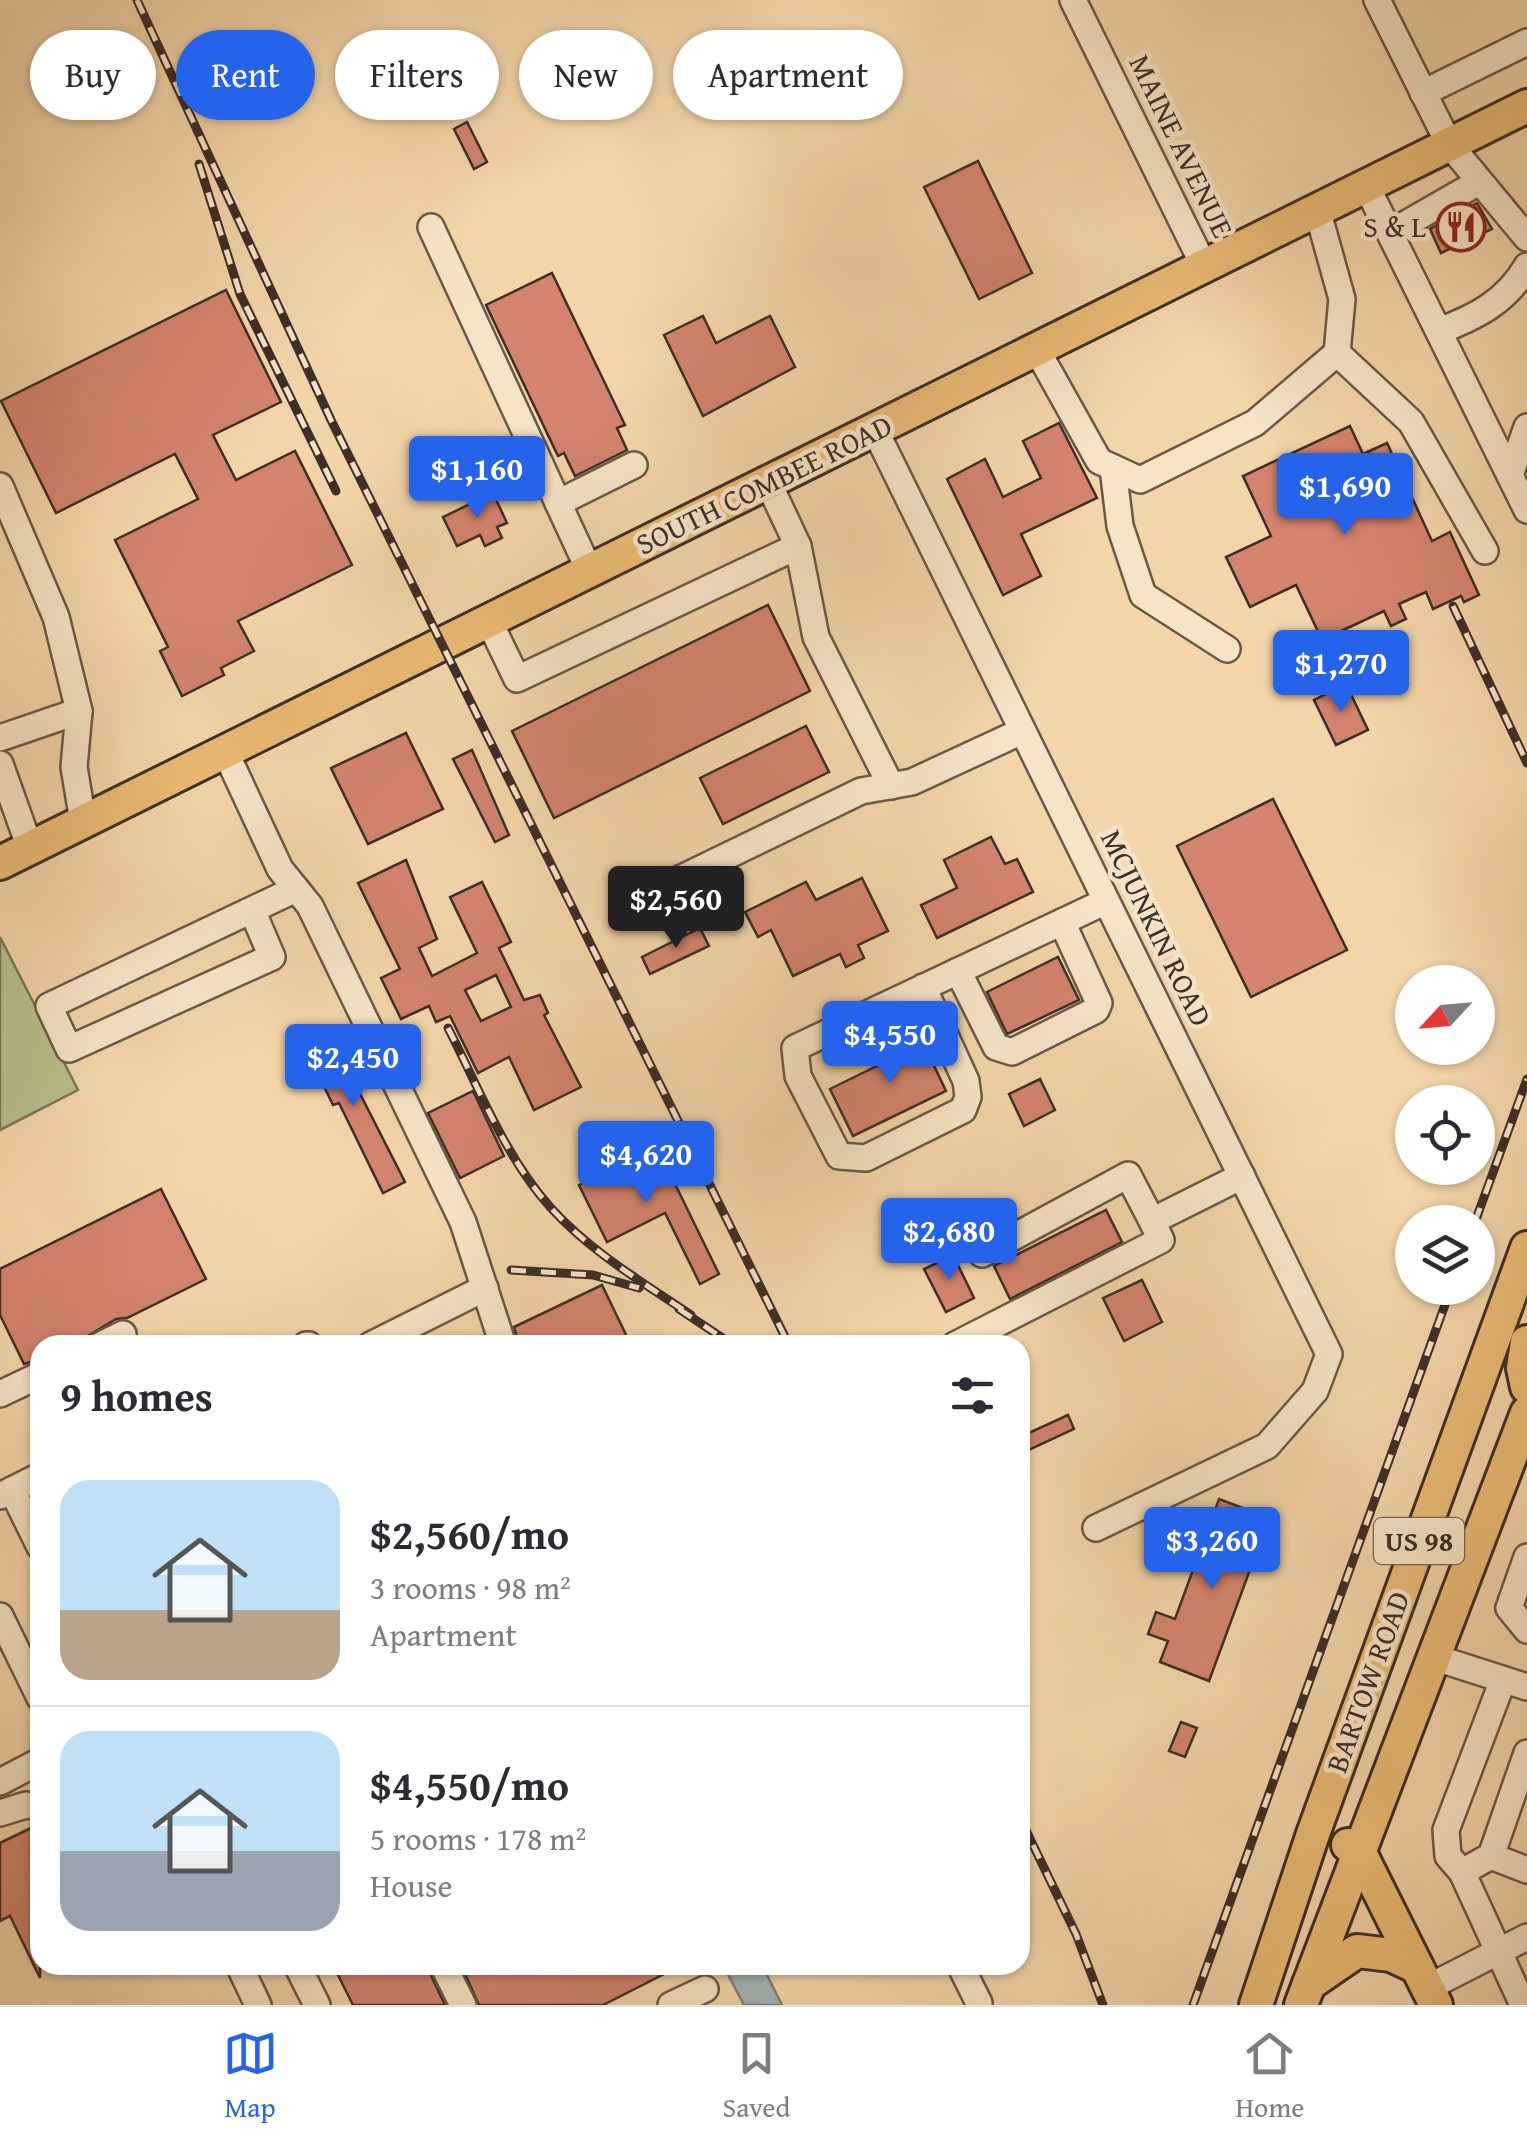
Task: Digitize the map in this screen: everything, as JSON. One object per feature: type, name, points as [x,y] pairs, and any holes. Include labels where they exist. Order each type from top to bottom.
[{"type":"main road","name":"SOUTH COMBEE ROAD","points":[[0,864],[1527,106]]},
{"type":"main road","name":"BARTOW ROAD","points":[[1256,2005],[1313,1834],[1527,1248]]},
{"type":"main road","points":[[1527,1342],[1523,1368],[1527,1388]]},
{"type":"main road","name":"BARTOW ROAD","points":[[1305,1994],[1527,1413]]},
{"type":"main road","points":[[1313,1834],[1358,1849],[1427,1987]]},
{"type":"main road","points":[[1305,1994],[1358,1951],[1390,1955],[1427,1987]]},
{"type":"street","name":"MAINE AVENUE","points":[[1073,0],[1204,266]]},
{"type":"street","points":[[1385,3],[1423,94],[1449,144],[1527,238]]},
{"type":"street","points":[[1423,94],[1527,42]]},
{"type":"street","points":[[1390,232],[1480,182]]},
{"type":"street","points":[[1366,185],[1527,510]]},
{"type":"street","points":[[1037,350],[1099,461],[1140,480],[1255,423],[1336,354],[1342,299],[1317,210]]},
{"type":"street","points":[[431,227],[589,570]]},
{"type":"street","points":[[1438,331],[1479,316],[1516,285],[1527,266]]},
{"type":"street","points":[[1336,354],[1412,422],[1485,551]]},
{"type":"street","points":[[1510,474],[1527,427]]},
{"type":"street","name":"MCJUNKIN ROAD","points":[[874,430],[1329,1354],[1315,1390],[1267,1446],[1096,1528]]},
{"type":"street","points":[[558,503],[634,465]]},
{"type":"street","points":[[1113,468],[1120,526],[1143,595],[1228,648]]},
{"type":"street","points":[[768,482],[798,546],[816,637],[891,786]]},
{"type":"street","points":[[0,486],[56,617],[78,711],[74,767],[82,822]]},
{"type":"street","points":[[488,619],[517,679],[798,546]]},
{"type":"street","points":[[0,738],[78,711]]},
{"type":"street","points":[[657,890],[862,792],[912,782],[1022,731]]},
{"type":"street","points":[[225,750],[280,869],[310,906],[463,1222],[500,1335]]},
{"type":"street","points":[[0,764],[30,848]]},
{"type":"street","points":[[252,910],[272,956],[69,1049],[48,1006],[296,889]]},
{"type":"street","points":[[923,988],[966,1080],[968,1097],[963,1110],[866,1158],[839,1156],[798,1076],[795,1048],[1106,901]]},
{"type":"street","points":[[958,971],[996,1047],[1012,1052],[1096,1010],[1098,1003],[1062,922]]},
{"type":"street","points":[[976,1335],[1161,1240],[1128,1174],[982,1254]]},
{"type":"street","points":[[1152,1221],[1242,1176]]},
{"type":"street","points":[[391,1335],[485,1288]]},
{"type":"street","points":[[0,1394],[30,1379]]},
{"type":"street","points":[[30,1481],[6,1493],[30,1531]]},
{"type":"street","points":[[1527,1557],[1509,1608],[1527,1630]]},
{"type":"street","points":[[0,1616],[11,1665],[30,1687]]},
{"type":"street","points":[[1432,1657],[1515,1683],[1446,1830],[1448,1856],[1462,1872],[1523,2005]]},
{"type":"street","points":[[1462,1872],[1492,1856],[1527,1753]]},
{"type":"street","points":[[0,1782],[30,1766]]},
{"type":"street","points":[[0,1813],[30,1806]]},
{"type":"street","points":[[1492,1856],[1527,1870]]},
{"type":"street","points":[[1427,1987],[1527,1936]]},
{"type":"street","points":[[244,1975],[258,2005]]},
{"type":"street","points":[[302,1975],[316,2005]]},
{"type":"street","points":[[448,1975],[463,2005]]},
{"type":"street","points":[[965,1975],[979,2003]]},
{"type":"street","points":[[671,2005],[705,1989]]},
{"type":"green space","points":[[0,937],[78,1090],[0,1130]]},
{"type":"shaded area","points":[[728,1975],[767,1975],[782,2005],[744,2005]]},
{"type":"building","points":[[467,122],[487,162],[474,169],[454,129]]},
{"type":"building","points":[[978,161],[1032,273],[979,299],[924,187]]},
{"type":"building","name":"S & L","points":[[1477,203],[1492,229],[1441,253],[1430,229]]},
{"type":"building","points":[[552,273],[625,425],[617,428],[627,450],[575,476],[564,453],[558,456],[486,305]]},
{"type":"building","points":[[226,290],[281,402],[213,435],[236,480],[295,451],[352,565],[238,621],[254,651],[221,668],[224,675],[182,696],[160,651],[168,647],[115,540],[198,499],[175,454],[56,513],[1,401]]},
{"type":"building","points":[[703,316],[716,343],[770,316],[795,367],[703,416],[664,335]]},
{"type":"building","points":[[1059,423],[1097,498],[1021,534],[1041,576],[1003,595],[947,479],[985,459],[1003,497],[1041,478],[1023,441]]},
{"type":"building","points":[[1350,426],[1363,454],[1387,443],[1432,541],[1450,532],[1479,595],[1464,602],[1461,596],[1433,609],[1426,592],[1399,604],[1406,619],[1391,626],[1384,611],[1322,640],[1296,585],[1250,607],[1226,557],[1271,536],[1243,476]]},
{"type":"building","points":[[493,493],[507,523],[497,527],[502,538],[485,546],[480,535],[457,546],[443,517]]},
{"type":"building","points":[[768,605],[810,691],[554,818],[512,731]]},
{"type":"building","points":[[1346,684],[1368,730],[1336,745],[1314,700]]},
{"type":"building","points":[[806,726],[829,772],[723,824],[700,778]]},
{"type":"building","points":[[406,733],[443,809],[368,844],[331,768]]},
{"type":"building","points":[[472,750],[509,835],[495,842],[453,759]]},
{"type":"building","points":[[1273,799],[1347,950],[1251,997],[1177,846]]},
{"type":"building","points":[[991,837],[1005,864],[1017,859],[1033,892],[937,938],[921,905],[957,888],[944,860]]},
{"type":"building","points":[[406,860],[437,939],[419,948],[432,976],[477,953],[450,897],[482,882],[511,942],[499,948],[524,1000],[540,995],[548,1013],[544,1015],[581,1087],[534,1110],[509,1057],[478,1073],[450,1016],[436,1022],[429,1006],[401,1019],[381,978],[400,969],[358,883]],"holes":[[[496,975],[511,1007],[481,1021],[465,990]]]},
{"type":"building","points":[[862,878],[888,931],[858,945],[864,958],[846,967],[840,954],[793,976],[771,930],[758,937],[745,912],[806,882],[816,900]]},
{"type":"building","points":[[700,928],[709,946],[650,974],[642,957]]},
{"type":"building","points":[[1058,957],[1079,1000],[1007,1034],[987,992]]},
{"type":"building","points":[[917,1030],[946,1091],[853,1136],[830,1089],[891,1059],[884,1046]]},
{"type":"building","points":[[328,1031],[405,1182],[383,1193],[339,1103],[333,1105],[303,1043]]},
{"type":"building","points":[[1040,1079],[1055,1110],[1024,1126],[1009,1094]]},
{"type":"building","points":[[473,1091],[504,1156],[460,1178],[428,1113]]},
{"type":"building","points":[[657,1147],[719,1274],[700,1284],[665,1213],[607,1242],[579,1185]]},
{"type":"building","points":[[161,1189],[206,1279],[90,1335],[30,1335],[30,1362],[24,1364],[0,1315],[0,1269]]},
{"type":"building","points":[[1106,1210],[1122,1242],[1010,1299],[994,1266]]},
{"type":"building","points":[[953,1255],[974,1298],[946,1312],[924,1269]]},
{"type":"building","points":[[1142,1280],[1162,1322],[1124,1341],[1103,1298]]},
{"type":"building","points":[[602,1285],[626,1335],[516,1335],[514,1327]]},
{"type":"building","points":[[1068,1415],[1074,1429],[1030,1449],[1030,1432]]},
{"type":"building","points":[[1219,1499],[1269,1518],[1209,1681],[1160,1662],[1168,1641],[1148,1634],[1156,1612],[1175,1619]]},
{"type":"building","points":[[1181,1722],[1197,1728],[1185,1757],[1169,1751]]},
{"type":"building","points":[[30,1828],[30,1957],[10,1916],[0,1921],[0,1843]]},
{"type":"building","points":[[338,1975],[431,1975],[445,2005],[353,2005]]},
{"type":"building","points":[[466,1975],[662,1975],[603,2005],[479,2005]]},
{"type":"railway","points":[[137,0],[331,420],[784,1335]]},
{"type":"railway","points":[[199,164],[240,294],[336,491]]},
{"type":"railway","points":[[1453,606],[1527,763]]},
{"type":"railway","points":[[448,1028],[506,1144],[551,1208],[600,1252],[691,1315]]},
{"type":"railway","points":[[1481,1205],[1527,1079]]},
{"type":"railway","points":[[511,1270],[593,1275],[639,1288]]},
{"type":"railway","points":[[1193,2005],[1445,1305]]},
{"type":"railway","points":[[679,1309],[718,1335]]},
{"type":"railway","points":[[1030,1839],[1076,1934],[1103,2005]]},
{"type":"place","name":"S & L","points":[[1461,227]]}]
